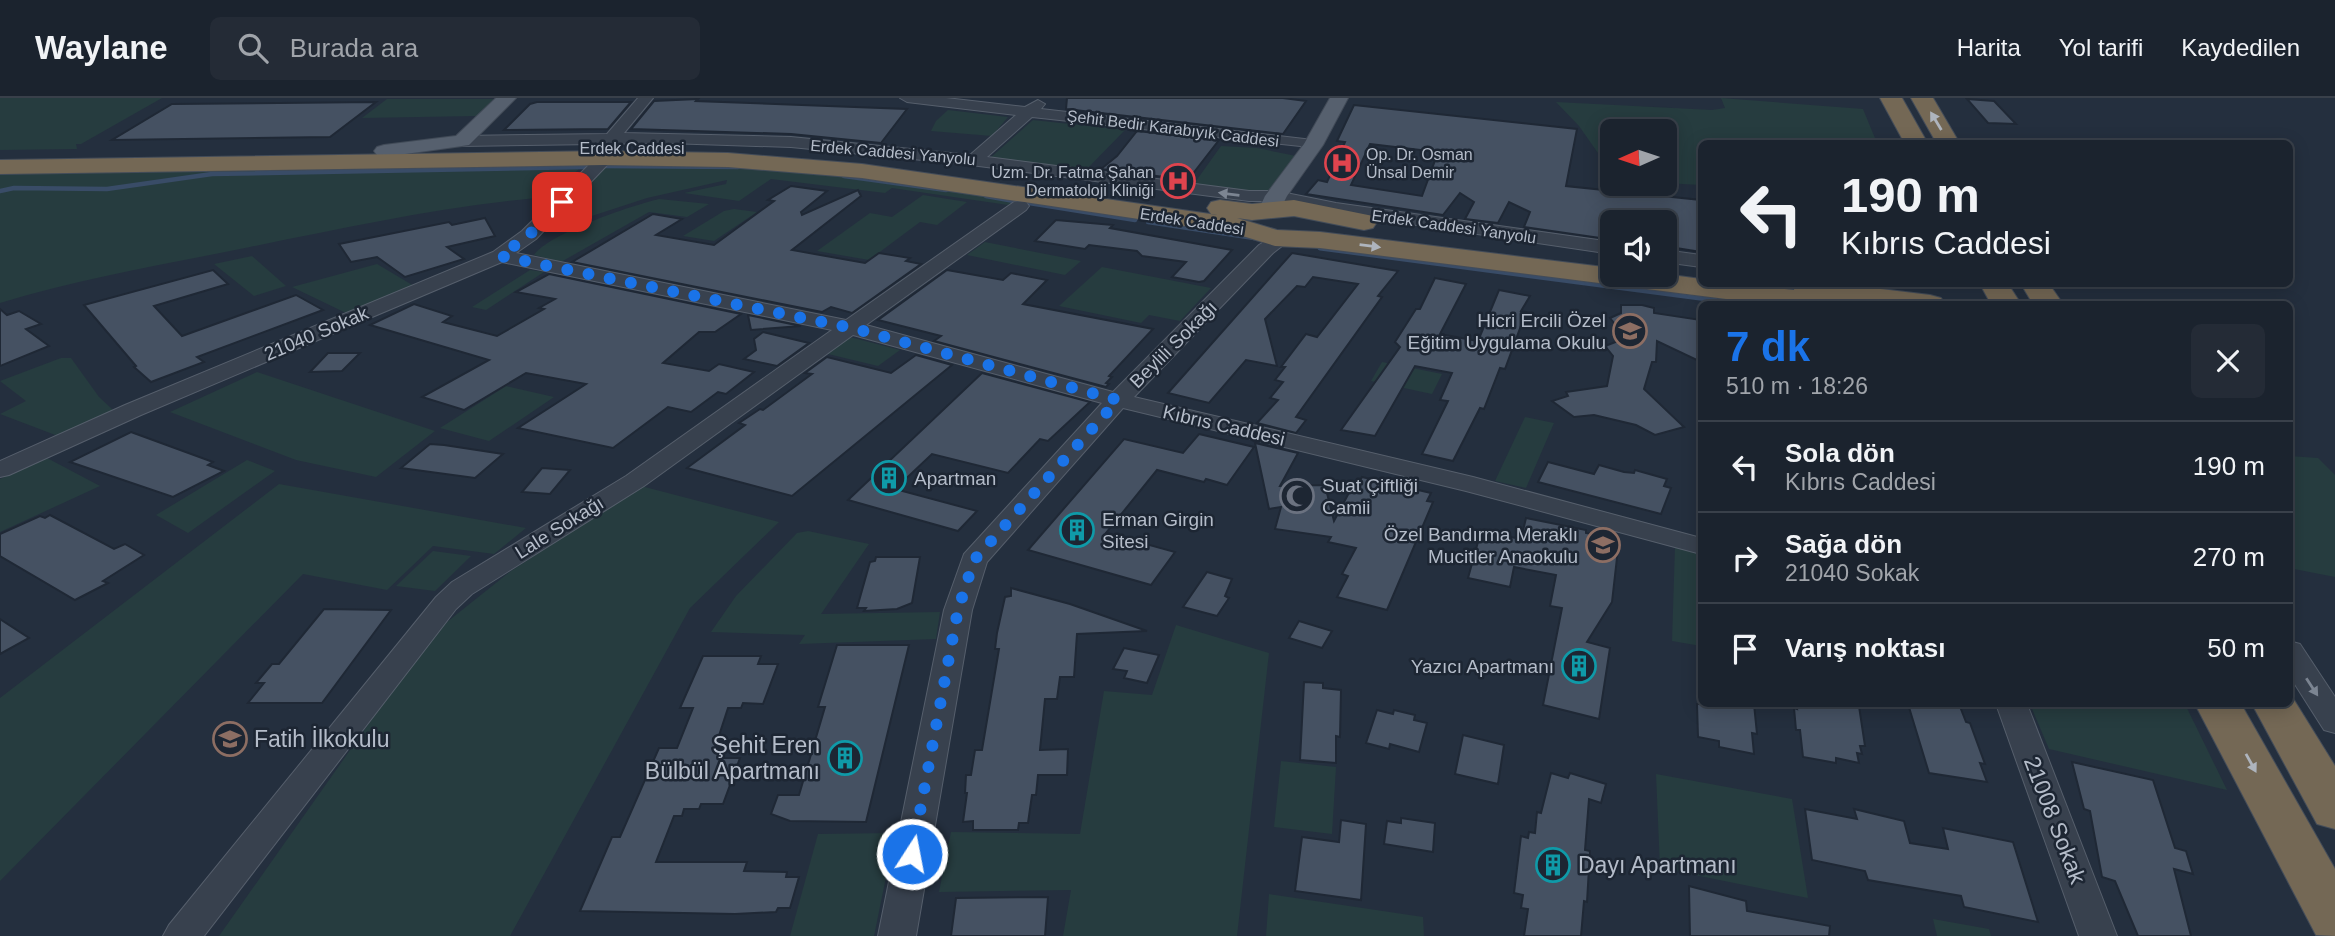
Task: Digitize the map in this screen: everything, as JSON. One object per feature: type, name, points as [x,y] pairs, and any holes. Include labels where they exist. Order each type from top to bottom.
[{"type":"highway","points":[[1891,98],[1915,140]]},
{"type":"highway","points":[[1922,98],[1947,140]]},
{"type":"highway","name":"Erdek Caddesi","points":[[0,158],[629,147],[806,153],[952,168],[1224,209],[1278,221],[1698,279]]},
{"type":"highway","name":"Erdek Caddesi","points":[[0,167],[608,148],[848,170],[1600,259]]},
{"type":"highway","points":[[1677,269],[1698,273]]},
{"type":"highway","name":"Erdek Caddesi","points":[[1753,287],[1839,299],[1875,301]]},
{"type":"highway","name":"Erdek Caddesi","points":[[1786,287],[1839,299]]},
{"type":"highway","points":[[1839,299],[1927,287]]},
{"type":"highway","points":[[2220,707],[2335,919]]},
{"type":"highway","points":[[2277,707],[2335,810]]},
{"type":"main road","points":[[384,151],[462,141],[507,98]]},
{"type":"main road","points":[[1278,221],[1313,145],[1339,98]]},
{"type":"street","name":"21040 Sokak","points":[[0,470],[146,405],[500,256],[529,235],[608,148],[646,98]]},
{"type":"street","name":"Şehit Bedir Karabıyık Caddesi","points":[[907,98],[1030,110],[1313,145]]},
{"type":"street","points":[[975,159],[1044,98]]},
{"type":"street","name":"Erdek Caddesi Yanyolu","points":[[462,141],[608,148],[788,142],[975,159],[1238,195],[1278,221],[1336,208],[1600,246]]},
{"type":"street","name":"Lale Sokağı","points":[[182,936],[446,603],[483,574],[635,481],[1020,206]]},
{"type":"street","name":"Beylili Sokağı","points":[[897,936],[958,610],[974,560],[1278,221]]},
{"type":"street","name":"Kıbrıs Caddesi","points":[[500,256],[852,328],[1118,400],[1474,485],[1698,545]]},
{"type":"street","points":[[1677,258],[1698,261]]},
{"type":"street","points":[[2293,657],[2335,722]]},
{"type":"street","name":"21008 Sokak","points":[[2012,707],[2098,936]]},
{"type":"green space","points":[[0,98],[162,98],[81,144],[76,144],[77,149],[0,150]]},
{"type":"green space","points":[[1721,98],[1863,109],[1876,140],[1698,140],[1698,185],[1677,184],[1677,119],[1600,119],[1600,156],[1579,126],[1556,102],[1712,110],[1725,108]]},
{"type":"green space","points":[[387,99],[494,99],[477,116],[362,118]]},
{"type":"green space","points":[[948,110],[1008,117],[992,136],[931,131],[936,121]]},
{"type":"green space","points":[[1033,120],[1125,130],[1086,170],[989,159]]},
{"type":"green space","points":[[1221,146],[1257,148],[1296,156],[1275,194],[1191,188]]},
{"type":"green space","points":[[586,162],[550,197],[475,205],[362,224],[93,279],[0,303],[0,173]]},
{"type":"green space","points":[[608,164],[756,164],[1020,197],[1008,205],[892,188],[885,193],[771,179],[739,201],[684,193],[726,184],[727,180],[647,198],[552,229],[546,228]]},
{"type":"green space","points":[[923,195],[967,202],[937,225],[920,222],[869,260],[817,251],[870,213],[892,217]]},
{"type":"green space","points":[[659,199],[709,204],[687,217],[649,212],[561,262],[534,255],[573,229]]},
{"type":"green space","points":[[734,209],[757,212],[714,241],[683,236],[724,211]]},
{"type":"green space","points":[[985,242],[1081,261],[1065,275],[967,255]]},
{"type":"green space","points":[[252,256],[286,286],[254,296],[214,264]]},
{"type":"green space","points":[[377,264],[414,286],[346,313],[292,287]]},
{"type":"green space","points":[[1102,267],[1211,288],[1180,321],[1149,315],[1141,323],[1059,306]]},
{"type":"green space","points":[[530,270],[544,272],[486,310],[472,307]]},
{"type":"green space","points":[[850,337],[900,350],[878,366],[828,354]]},
{"type":"green space","points":[[61,358],[71,358],[99,397],[113,410],[58,436],[0,414],[26,401],[0,381]]},
{"type":"green space","points":[[1382,362],[1442,374],[1432,394],[1371,381]]},
{"type":"green space","points":[[257,372],[435,431],[376,477],[296,460],[170,412]]},
{"type":"green space","points":[[506,386],[554,397],[489,441],[440,428]]},
{"type":"green space","points":[[1525,417],[1554,423],[1526,488],[1495,481]]},
{"type":"green space","points":[[2293,456],[2318,458],[2335,475],[2335,577],[2293,569]]},
{"type":"green space","points":[[47,458],[100,486],[0,532],[0,479]]},
{"type":"green space","points":[[247,460],[275,471],[188,533],[156,515]]},
{"type":"green space","points":[[279,484],[526,528],[494,554],[433,546],[387,590],[303,574],[0,881],[0,698]]},
{"type":"green space","points":[[641,486],[779,522],[690,608],[510,936],[219,936],[432,634],[511,571]]},
{"type":"green space","points":[[808,531],[869,544],[821,614],[940,612],[936,639],[799,644],[805,635],[711,632],[736,596],[797,533]]},
{"type":"green space","points":[[1675,545],[1698,553],[1698,645],[1672,641]]},
{"type":"green space","points":[[433,551],[471,556],[435,591],[396,586]]},
{"type":"green space","points":[[1176,625],[1269,653],[1237,936],[1063,936],[1071,890],[939,892],[951,832],[1080,834],[1104,691],[1152,695]]},
{"type":"green space","points":[[2031,707],[2186,707],[2227,790],[2049,749]]},
{"type":"green space","points":[[1281,761],[1336,767],[1332,834],[1274,827]]},
{"type":"green space","points":[[1656,774],[1792,799],[1808,898],[1660,868]]},
{"type":"green space","points":[[895,833],[874,936],[790,936],[818,834]]},
{"type":"green space","points":[[1269,894],[1423,917],[1424,936],[1266,936]]},
{"type":"green space","points":[[1933,919],[1989,929],[1991,936],[1937,936]]},
{"type":"building","points":[[1067,98],[1283,98],[1306,101],[1283,134],[1066,109]]},
{"type":"building","points":[[698,99],[696,101],[907,109],[881,143],[791,134],[631,129],[654,101]]},
{"type":"building","points":[[1967,99],[1994,101],[2016,124],[1988,123]]},
{"type":"building","points":[[376,102],[330,137],[112,140],[172,104]]},
{"type":"building","points":[[631,102],[608,129],[504,130],[530,104]]},
{"type":"building","points":[[1354,105],[1577,129],[1566,186],[1600,190],[1600,196],[1662,196],[1698,200],[1698,252],[1677,248],[1677,210],[1600,210],[1600,238],[1524,227],[1530,212],[1509,202],[1498,223],[1465,219],[1474,202],[1460,193],[1443,215],[1306,194],[1318,180],[1327,182],[1345,142],[1337,141]],"holes":[[[1370,144],[1438,152],[1422,196],[1351,185]]]},
{"type":"building","points":[[1137,131],[1219,140],[1188,180],[1101,169],[1117,156]]},
{"type":"building","points":[[791,186],[827,191],[801,212],[802,215],[858,190],[861,196],[792,250],[865,263],[879,253],[910,258],[906,261],[921,264],[852,313],[831,307],[822,312],[572,262],[653,214],[682,219],[656,235],[714,245],[774,201],[768,200]]},
{"type":"building","points":[[485,218],[495,236],[447,247],[464,259],[405,277],[377,257],[351,262],[339,244],[449,222],[452,225]]},
{"type":"building","points":[[1056,220],[1113,225],[1110,228],[1232,250],[1204,281],[1199,282],[1172,277],[1186,262],[1142,256],[1137,251],[1089,245],[1085,249],[1035,241]]},
{"type":"building","points":[[1292,253],[1398,271],[1296,417],[1306,420],[1296,433],[1257,423],[1278,400],[1270,398],[1283,382],[1275,380],[1285,367],[1281,367],[1306,334],[1317,337],[1358,284],[1313,277],[1305,287],[1297,286],[1265,319],[1277,366],[1246,360],[1209,403],[1168,393]]},
{"type":"building","points":[[213,270],[228,284],[154,306],[182,336],[296,295],[323,310],[197,357],[204,362],[151,382],[134,367],[136,366],[84,305]]},
{"type":"building","points":[[947,270],[1003,280],[1011,273],[1047,280],[1023,304],[1153,329],[1109,376],[1112,377],[1106,387],[934,341],[941,336],[878,320]]},
{"type":"building","points":[[549,274],[741,314],[715,332],[699,332],[663,363],[709,371],[719,364],[754,372],[726,394],[718,392],[691,412],[668,407],[613,448],[518,428],[586,384],[526,373],[464,410],[422,397],[489,360],[370,325],[414,304],[452,316],[443,322],[497,336],[544,309],[539,308],[555,299],[516,292]]},
{"type":"building","points":[[1435,278],[1466,284],[1440,334],[1478,341],[1499,290],[1530,296],[1521,311],[1526,312],[1505,369],[1500,368],[1484,409],[1480,408],[1453,461],[1422,454],[1448,401],[1440,400],[1452,373],[1415,366],[1375,436],[1341,430],[1400,347],[1395,342],[1416,309],[1420,309]]},
{"type":"building","points":[[1621,305],[1642,305],[1654,308],[1654,313],[1698,320],[1698,361],[1657,341],[1656,362],[1652,362],[1644,389],[1684,427],[1655,435],[1636,425],[1594,415],[1574,417],[1552,401],[1568,396],[1566,392],[1607,386],[1613,356],[1605,346],[1626,338],[1610,318],[1621,313]]},
{"type":"building","points":[[0,309],[7,315],[19,311],[41,324],[26,329],[49,346],[0,366]]},
{"type":"building","points":[[748,315],[801,326],[751,330]]},
{"type":"building","points":[[763,332],[809,343],[777,366],[744,359],[756,350],[754,339]]},
{"type":"building","points":[[328,353],[360,353],[342,371],[310,372]]},
{"type":"building","points":[[916,355],[952,365],[792,496],[687,468],[745,425],[739,423],[760,409],[763,410],[812,374],[805,373],[827,357],[891,373]]},
{"type":"building","points":[[982,373],[1090,402],[1048,441],[1040,439],[1008,473],[932,454],[895,489],[977,511],[958,531],[848,500]]},
{"type":"building","points":[[131,432],[213,462],[208,465],[224,471],[173,497],[70,462]]},
{"type":"building","points":[[1199,434],[1254,447],[1227,485],[1157,470],[1106,533],[1175,552],[1151,585],[1028,550],[1124,439],[1183,453]]},
{"type":"building","points":[[1255,443],[1298,453],[1280,486],[1325,485],[1334,521],[1352,487],[1356,488],[1362,477],[1431,493],[1427,501],[1433,502],[1387,610],[1337,597],[1348,576],[1342,574],[1356,548],[1328,542],[1331,537],[1275,529],[1281,507],[1269,509]]},
{"type":"building","points":[[430,444],[503,454],[475,478],[401,468]]},
{"type":"building","points":[[1548,462],[1594,474],[1599,465],[1624,472],[1634,473],[1635,470],[1667,479],[1664,486],[1671,488],[1661,514],[1538,482]]},
{"type":"building","points":[[542,468],[570,470],[550,494],[522,492]]},
{"type":"building","points":[[50,515],[114,549],[125,544],[144,555],[103,581],[108,583],[75,600],[0,556],[0,534],[40,516],[45,518]]},
{"type":"building","points":[[1526,518],[1586,530],[1586,533],[1605,537],[1618,549],[1612,602],[1587,642],[1610,648],[1599,719],[1543,705],[1562,608],[1550,606],[1556,575],[1514,567],[1510,587],[1468,578],[1481,531],[1521,539]]},
{"type":"building","points":[[876,557],[920,557],[912,603],[897,609],[864,611],[866,608],[857,608],[870,562],[875,561]]},
{"type":"building","points":[[1207,572],[1232,579],[1225,596],[1229,598],[1217,616],[1183,607]]},
{"type":"building","points":[[1011,588],[1070,604],[1147,631],[1077,634],[1074,677],[1060,677],[1057,699],[1045,699],[1040,750],[1068,749],[1067,775],[1038,775],[1036,795],[1032,795],[1028,823],[1019,823],[1018,830],[973,830],[973,821],[963,822],[967,793],[966,775],[971,775],[975,750],[982,750],[999,649],[995,649],[997,633],[1005,597],[1011,596]]},
{"type":"building","name":"Fatih İlkokulu","points":[[324,609],[391,610],[322,703],[248,703],[264,683],[256,683],[272,664],[279,664]]},
{"type":"building","points":[[0,619],[29,638],[0,654]]},
{"type":"building","points":[[1299,621],[1332,631],[1322,648],[1289,638]]},
{"type":"building","points":[[837,645],[909,645],[866,822],[790,821],[771,814],[778,795],[799,795],[825,707],[818,707]]},
{"type":"building","points":[[1124,648],[1159,655],[1147,683],[1124,678],[1127,671],[1113,669]]},
{"type":"building","points":[[703,656],[761,656],[758,664],[778,664],[763,704],[743,703],[741,708],[728,708],[715,748],[723,748],[719,758],[740,758],[723,804],[701,804],[699,809],[684,809],[682,816],[674,816],[656,862],[747,862],[744,871],[787,872],[786,877],[799,877],[790,908],[778,908],[776,912],[735,914],[580,911],[612,837],[620,837],[659,748],[677,748],[693,708],[680,708]]},
{"type":"building","points":[[1304,682],[1323,683],[1323,688],[1341,690],[1340,737],[1336,736],[1336,763],[1300,760]]},
{"type":"building","points":[[1697,704],[1698,707],[1754,707],[1757,734],[1752,733],[1754,754],[1719,747],[1719,741],[1698,737]]},
{"type":"building","points":[[1859,707],[1865,746],[1860,746],[1862,754],[1857,753],[1859,763],[1836,758],[1836,763],[1803,757],[1800,730],[1796,730],[1794,708]]},
{"type":"building","points":[[1909,707],[1960,707],[1966,722],[1970,723],[1985,764],[1980,763],[1987,782],[1929,773]]},
{"type":"building","points":[[1377,710],[1393,714],[1394,710],[1415,715],[1414,720],[1427,723],[1419,752],[1390,744],[1389,749],[1366,743]]},
{"type":"building","points":[[1463,735],[1504,745],[1498,784],[1455,774]]},
{"type":"building","points":[[2072,762],[2153,780],[2175,848],[2186,851],[2193,874],[2174,869],[2191,936],[2138,936],[2115,881],[2102,877],[2090,811],[2084,809]]},
{"type":"building","points":[[1551,773],[1568,778],[1570,773],[1606,784],[1601,803],[1589,799],[1585,850],[1590,851],[1587,902],[1584,901],[1581,936],[1524,936],[1528,909],[1521,908],[1523,895],[1514,893],[1521,836],[1528,838],[1529,832],[1535,833],[1537,812],[1541,813]]},
{"type":"building","points":[[1805,809],[1857,819],[1854,809],[1904,821],[1910,843],[1948,849],[1943,828],[2013,842],[2038,922],[1964,907],[1961,896],[1868,880],[1865,871],[1812,860]]},
{"type":"building","points":[[1401,818],[1435,823],[1433,852],[1384,844],[1387,821],[1401,823]]},
{"type":"building","points":[[1341,820],[1366,824],[1361,900],[1295,891],[1302,837],[1339,842]]},
{"type":"building","points":[[1689,886],[1746,901],[1747,911],[1830,926],[1829,936],[1690,936]]},
{"type":"building","points":[[1048,897],[1045,936],[951,936],[956,898]]},
{"type":"waterway","points":[[604,166],[738,167]]},
{"type":"waterway","points":[[0,191],[14,188],[107,189],[212,174],[586,167]]},
{"type":"waterway","points":[[844,176],[946,190]]},
{"type":"waterway","points":[[986,196],[1020,202]]},
{"type":"waterway","points":[[1029,203],[1135,220]]},
{"type":"waterway","points":[[1148,222],[1254,238]]},
{"type":"waterway","points":[[1320,248],[1715,300]]},
{"type":"place","name":"Op. Dr. Osman Ünsal Demir","points":[[1342,163]]},
{"type":"place","name":"Uzm. Dr. Fatma Şahan Dermatoloji Kliniği","points":[[1178,181]]},
{"type":"place","name":"Hicri Ercili Özel Eğitim Uygulama Okulu","points":[[1630,331]]},
{"type":"place","name":"Apartman","points":[[889,478]]},
{"type":"place","name":"Suat Çiftliği Camii","points":[[1297,496]]},
{"type":"place","name":"Erman Girgin Sitesi","points":[[1077,530]]},
{"type":"place","name":"Özel Bandırma Meraklı Mucitler Anaokulu","points":[[1603,545]]},
{"type":"place","name":"Yazıcı Apartmanı","points":[[1579,666]]},
{"type":"place","name":"Fatih İlkokulu","points":[[230,739]]},
{"type":"place","name":"Şehit Eren Bülbül Apartmanı","points":[[845,758]]},
{"type":"place","name":"Dayı Apartmanı","points":[[1553,865]]},
{"type":"route","points":[[562,202],[529,235],[500,256],[852,328],[1118,400],[974,560],[969,570],[958,610],[912,854]]}]
